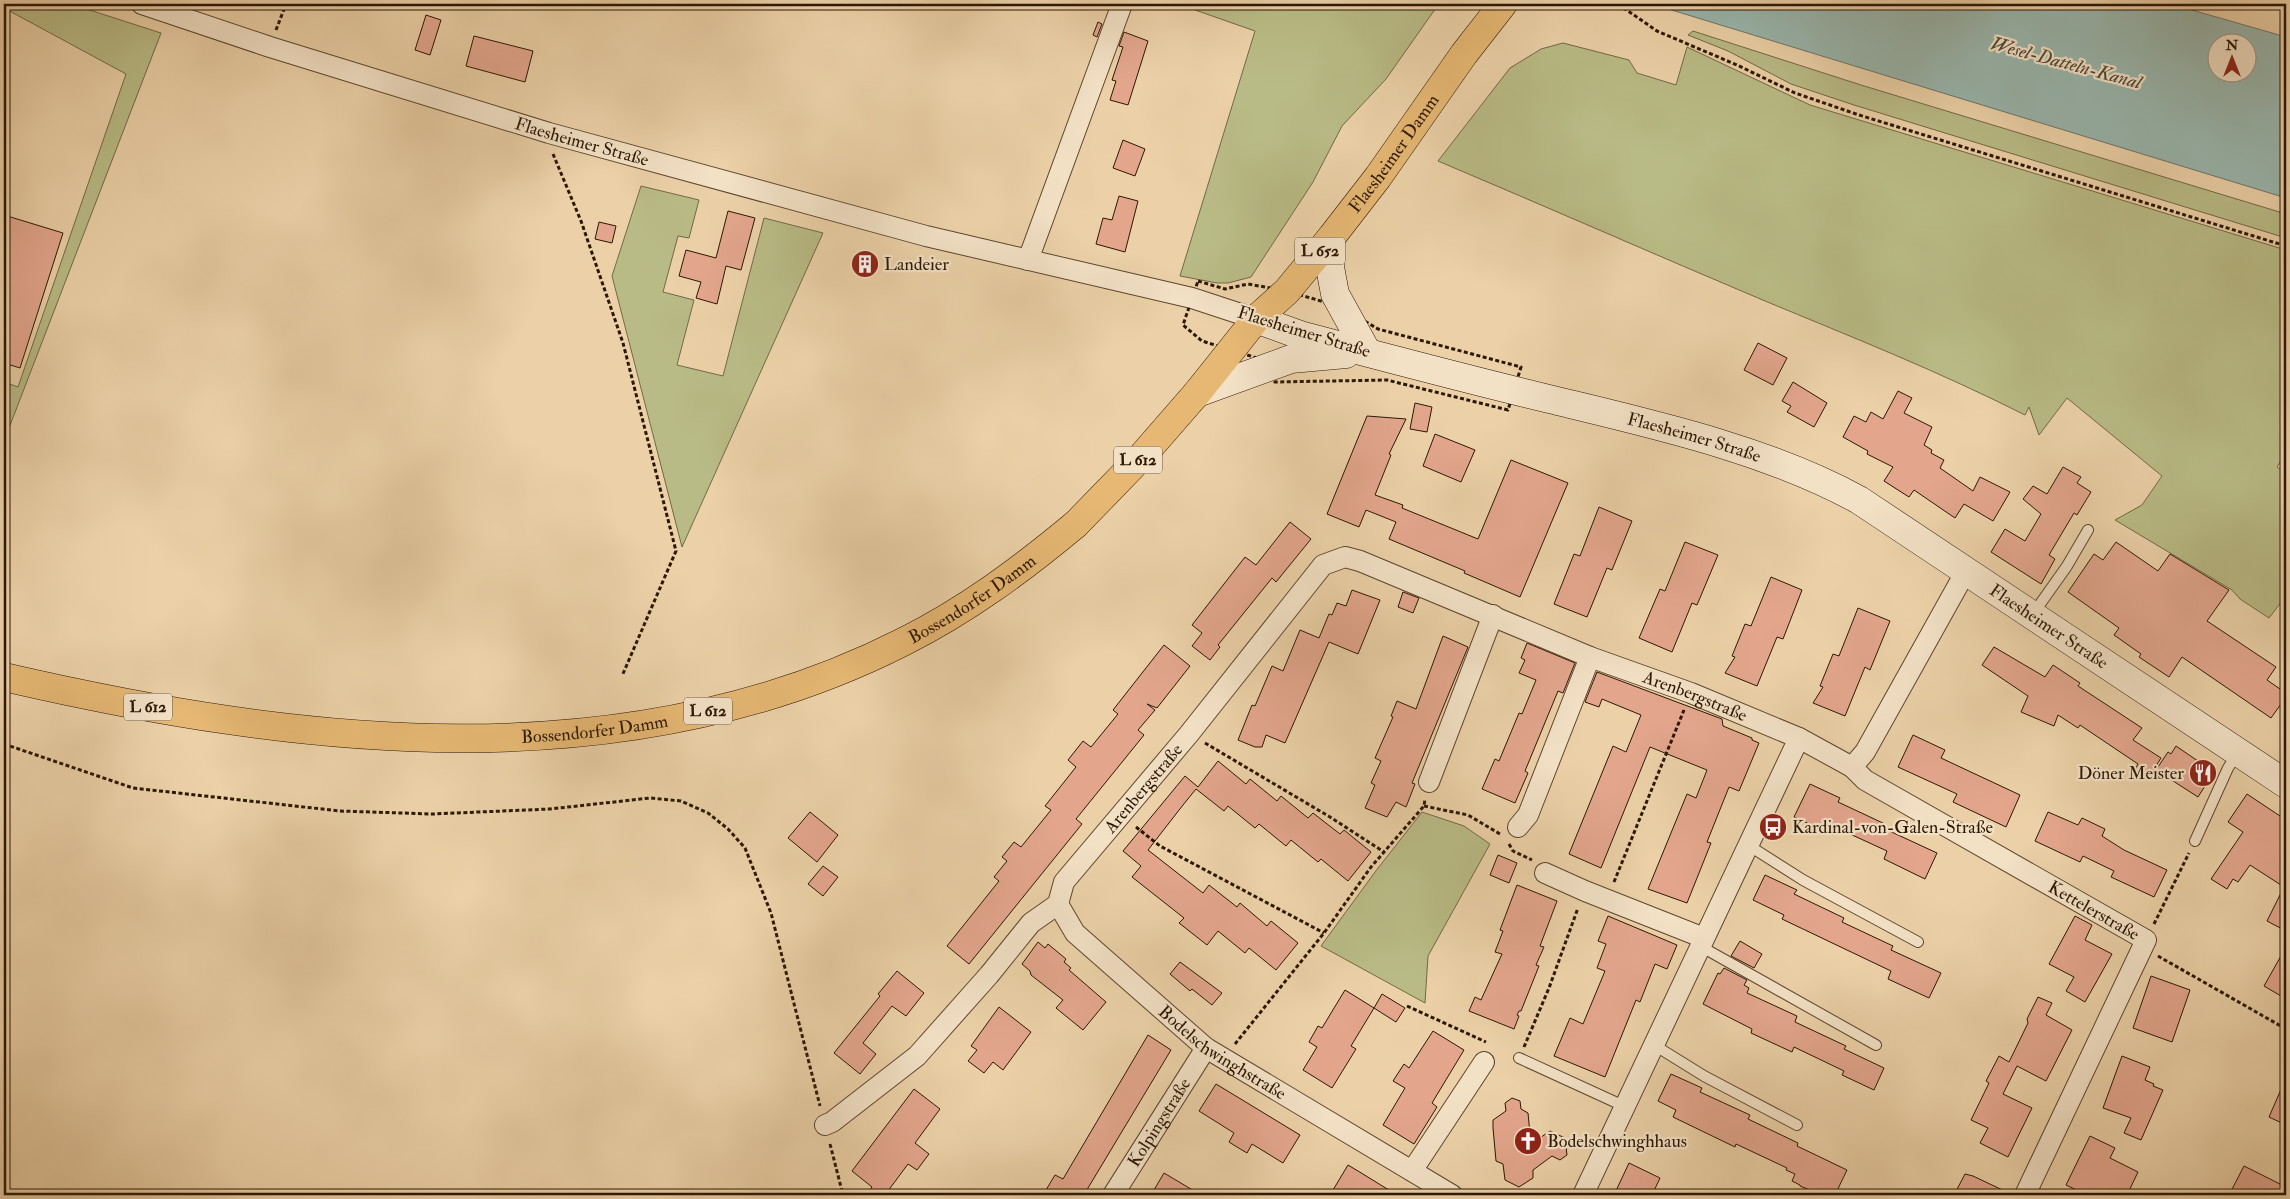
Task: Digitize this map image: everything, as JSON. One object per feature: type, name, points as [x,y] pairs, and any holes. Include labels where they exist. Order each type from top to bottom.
[{"type":"main road","name":"Flaesheimer Damm","points":[[1256,319],[1287,291],[1330,239],[1378,177],[1464,54],[1503,4]]},
{"type":"main road","points":[[1197,394],[1290,359],[1367,352],[1335,294],[1330,268],[1330,239]]},
{"type":"main road","name":"Flaesheimer Straße","points":[[1256,319],[1300,335],[1619,416],[1725,446],[1815,477],[1859,500],[2286,784]]},
{"type":"main road","name":"Bossendorfer Damm","points":[[4,677],[174,712],[293,730],[421,739],[556,735],[624,727],[704,713],[772,695],[839,671],[880,653],[933,626],[994,589],[1023,568],[1076,524],[1143,455],[1197,394],[1256,319]]},
{"type":"street","name":"Flaesheimer Straße","points":[[142,4],[270,47],[549,133],[926,236],[1192,298],[1256,319]]},
{"type":"street","points":[[1028,260],[1122,4]]},
{"type":"street","name":"Arenbergstraße","points":[[1058,904],[1064,882],[1189,734],[1323,565],[1345,557],[1360,561],[1493,615],[1590,657],[1691,693],[1799,738]]},
{"type":"street","points":[[1583,1195],[1799,738],[1852,767],[1865,752],[1966,571]]},
{"type":"street","points":[[1429,782],[1493,615]]},
{"type":"street","points":[[1518,827],[1528,815],[1590,657]]},
{"type":"street","name":"Kettelerstraße","points":[[1852,767],[1864,780],[2144,944],[2025,1195]]},
{"type":"street","points":[[1545,873],[1702,942]]},
{"type":"street","points":[[825,1125],[832,1122],[917,1056],[1032,923],[1058,904]]},
{"type":"street","name":"Bodelschwinghstraße","points":[[1058,904],[1075,933],[1206,1048],[1412,1171],[1428,1189],[1452,1195]]},
{"type":"street","name":"Kolpingstraße","points":[[1112,1195],[1206,1048]]},
{"type":"street","points":[[1412,1171],[1484,1062]]},
{"type":"lane","points":[[2032,615],[2067,566],[2088,530]]},
{"type":"lane","points":[[2195,841],[2228,768],[2238,753]]},
{"type":"lane","points":[[1748,846],[1803,880],[1918,942]]},
{"type":"lane","points":[[1702,942],[1876,1045]]},
{"type":"lane","points":[[1654,1045],[1704,1076],[1797,1125]]},
{"type":"lane","points":[[1520,1058],[1626,1107]]},
{"type":"path","points":[[270,47],[286,4]]},
{"type":"path","points":[[1618,4],[1657,31],[1737,65],[1794,93],[1878,121],[2286,246]]},
{"type":"path","points":[[549,133],[553,156],[581,221],[623,343],[676,551],[622,676]]},
{"type":"path","points":[[1275,382],[1387,380],[1508,410]]},
{"type":"path","points":[[1607,900],[1691,693]]},
{"type":"path","points":[[1189,734],[1330,817],[1384,852]]},
{"type":"path","points":[[4,744],[133,788],[340,811],[432,814],[550,809],[650,798],[681,800],[708,813],[728,829],[745,848],[771,913],[843,1195]]},
{"type":"path","points":[[1224,1058],[1324,933],[1371,867],[1424,806],[1425,793],[1429,782]]},
{"type":"path","points":[[1424,806],[1468,815],[1490,827],[1505,837],[1513,851],[1536,862],[1545,873]]},
{"type":"path","points":[[1120,816],[1160,846],[1324,933]]},
{"type":"path","points":[[2195,841],[2144,944],[2286,1029]]},
{"type":"path","points":[[1407,1006],[1520,1058],[1549,988],[1585,891]]},
{"type":"green space","points":[[4,4],[71,4],[161,33],[4,441],[4,382],[18,387],[126,74],[4,8]]},
{"type":"green space","points":[[1178,4],[1438,5],[1386,79],[1342,126],[1313,182],[1251,277],[1228,283],[1217,283],[1180,276],[1255,31]]},
{"type":"green space","points":[[1693,31],[1861,85],[2286,214],[2286,238],[1791,84],[1728,51],[1688,35]]},
{"type":"green space","points":[[1563,43],[1629,60],[1637,73],[1676,85],[1687,47],[1810,105],[2286,250],[2286,453],[2277,467],[2286,474],[2286,596],[2269,618],[2240,599],[2232,590],[2115,520],[2142,505],[2162,476],[2067,398],[2039,435],[2029,407],[2025,415],[1896,355],[1724,284],[1438,161],[1510,68],[1541,49]]},
{"type":"green space","points":[[641,186],[699,200],[689,238],[678,236],[663,292],[694,300],[677,365],[723,376],[764,218],[823,233],[682,547],[612,276]]},
{"type":"green space","points":[[1422,812],[1464,826],[1490,844],[1428,956],[1425,1003],[1321,946]]},
{"type":"water","name":"Wesel-Datteln-Kanal","points":[[1652,4],[2171,4],[2286,37],[2286,198]]},
{"type":"building","points":[[426,15],[441,20],[430,55],[415,50]]},
{"type":"building","points":[[1098,22],[1102,24],[1097,37],[1093,35]]},
{"type":"building","points":[[1124,32],[1148,41],[1128,105],[1110,100],[1116,81],[1112,80],[1123,47],[1119,46]]},
{"type":"building","points":[[474,36],[533,51],[525,82],[466,66]]},
{"type":"building","points":[[1123,140],[1145,149],[1135,176],[1113,168]]},
{"type":"building","points":[[1119,196],[1138,201],[1125,252],[1096,244],[1103,218],[1112,220]]},
{"type":"building","points":[[728,211],[755,218],[741,270],[726,266],[717,304],[696,298],[701,282],[679,276],[686,250],[716,258]]},
{"type":"building","points":[[4,215],[63,233],[20,368],[4,363]]},
{"type":"building","points":[[599,222],[616,226],[612,243],[595,239]]},
{"type":"building","points":[[1758,343],[1787,358],[1773,385],[1744,370]]},
{"type":"building","points":[[1793,382],[1827,403],[1814,427],[1787,412],[1791,406],[1782,401]]},
{"type":"building","points":[[1898,391],[1912,398],[1904,413],[1932,427],[1924,445],[1932,450],[1931,453],[1944,460],[1940,468],[1973,491],[1980,477],[2010,492],[1993,521],[1964,504],[1955,518],[1914,490],[1909,497],[1884,481],[1893,467],[1867,454],[1868,451],[1843,437],[1854,416],[1866,422],[1871,412],[1883,419]]},
{"type":"building","points":[[1415,403],[1432,407],[1427,432],[1410,429]]},
{"type":"building","points":[[1367,416],[1406,419],[1389,454],[1391,455],[1375,495],[1403,505],[1402,508],[1478,539],[1511,460],[1568,483],[1520,597],[1464,573],[1465,571],[1389,539],[1396,522],[1366,510],[1359,527],[1327,514]]},
{"type":"building","points":[[1435,434],[1475,450],[1461,482],[1423,466]]},
{"type":"building","points":[[2063,467],[2081,477],[2077,483],[2091,492],[2077,515],[2074,513],[2049,555],[2055,559],[2041,584],[1991,552],[2005,529],[2025,541],[2041,514],[2023,499],[2033,486],[2047,494]]},
{"type":"building","points":[[1599,507],[1632,521],[1612,570],[1607,568],[1587,617],[1554,604],[1574,554],[1580,556]]},
{"type":"building","points":[[1290,522],[1311,539],[1276,582],[1272,578],[1218,645],[1220,647],[1210,660],[1192,646],[1202,633],[1192,625],[1245,557],[1256,565]]},
{"type":"building","points":[[1685,542],[1718,555],[1697,605],[1692,603],[1672,652],[1639,638],[1660,589],[1665,591]]},
{"type":"building","points":[[2116,542],[2158,571],[2170,554],[2229,590],[2207,621],[2276,667],[2267,680],[2286,693],[2286,697],[2271,718],[2182,657],[2169,677],[2139,657],[2141,654],[2114,635],[2119,628],[2068,592],[2094,554],[2103,560]]},
{"type":"building","points":[[1771,577],[1802,590],[1783,639],[1777,637],[1757,686],[1725,673],[1735,657],[1732,656],[1745,624],[1751,626]]},
{"type":"building","points":[[1352,590],[1380,600],[1358,654],[1329,642],[1285,743],[1266,735],[1262,747],[1255,747],[1238,740],[1252,705],[1255,706],[1272,666],[1283,671],[1300,630],[1319,638],[1329,614],[1332,615],[1337,603],[1346,606]]},
{"type":"building","points":[[1403,592],[1419,598],[1413,613],[1398,607]]},
{"type":"building","points":[[1858,608],[1890,621],[1870,670],[1865,667],[1845,716],[1813,703],[1823,687],[1820,686],[1833,654],[1839,656]]},
{"type":"building","points":[[1443,636],[1468,647],[1412,783],[1415,784],[1406,807],[1396,802],[1387,817],[1365,808],[1375,785],[1371,783],[1381,761],[1375,758],[1393,717],[1391,716],[1397,701],[1416,709]]},
{"type":"building","points":[[1527,643],[1575,663],[1563,693],[1558,691],[1525,771],[1528,773],[1515,803],[1482,789],[1495,759],[1499,761],[1519,713],[1522,714],[1536,680],[1519,673],[1525,660],[1521,658]]},
{"type":"building","points":[[1164,645],[1190,666],[1157,708],[1147,704],[1155,710],[1138,730],[1144,735],[1076,819],[1082,824],[969,964],[947,946],[999,881],[994,877],[1007,861],[1002,857],[1014,842],[1021,847],[1051,810],[1045,806],[1076,767],[1068,760],[1083,741],[1091,747],[1118,714],[1113,710]]},
{"type":"building","points":[[1994,647],[2045,677],[2053,665],[2080,683],[2078,686],[2142,728],[2133,740],[2161,758],[2147,780],[2134,771],[2138,764],[2080,725],[2078,728],[2058,715],[2054,726],[2021,712],[2028,696],[1982,665]]},
{"type":"building","points":[[1597,672],[1722,719],[1723,726],[1752,738],[1752,740],[1759,743],[1739,791],[1729,787],[1707,842],[1711,843],[1687,903],[1648,889],[1687,794],[1696,798],[1707,770],[1650,747],[1601,868],[1569,854],[1613,746],[1626,752],[1641,715],[1602,699],[1599,707],[1585,702]]},
{"type":"building","points":[[1913,735],[1945,750],[1941,758],[2020,795],[2006,827],[1953,802],[1957,794],[1898,767]]},
{"type":"building","points":[[2176,746],[2214,772],[2198,797],[2156,770],[2168,752],[2171,754]]},
{"type":"building","points":[[1218,761],[1246,784],[1250,779],[1277,801],[1281,796],[1308,818],[1313,813],[1340,834],[1344,830],[1371,852],[1348,881],[1321,859],[1318,862],[1291,840],[1286,846],[1259,824],[1255,828],[1228,806],[1224,811],[1196,789],[1183,805],[1148,850],[1203,893],[1209,885],[1237,907],[1240,903],[1267,926],[1271,921],[1298,943],[1276,970],[1249,948],[1245,953],[1218,931],[1207,945],[1179,923],[1184,918],[1132,877],[1141,866],[1123,851],[1185,776],[1198,787]]},
{"type":"building","points":[[1810,784],[1840,798],[1838,802],[1885,824],[1883,828],[1937,853],[1925,879],[1884,859],[1887,851],[1837,828],[1833,835],[1794,817]]},
{"type":"building","points":[[2247,794],[2286,820],[2286,931],[2267,921],[2284,887],[2250,865],[2238,882],[2233,879],[2227,889],[2211,879],[2243,832],[2228,822]]},
{"type":"building","points":[[810,812],[838,835],[817,862],[788,838]]},
{"type":"building","points":[[2048,812],[2078,825],[2082,818],[2105,829],[2102,836],[2124,850],[2167,870],[2154,897],[2111,877],[2114,871],[2083,856],[2080,862],[2035,841]]},
{"type":"building","points":[[1498,855],[1517,863],[1509,883],[1490,875]]},
{"type":"building","points":[[823,866],[838,877],[823,896],[808,884]]},
{"type":"building","points":[[1765,875],[1797,890],[1794,894],[1844,918],[1842,922],[1893,946],[1891,950],[1941,973],[1929,998],[1888,979],[1891,971],[1782,919],[1784,915],[1753,900]]},
{"type":"building","points":[[1517,885],[1557,901],[1540,946],[1544,947],[1536,965],[1539,966],[1521,1011],[1517,1015],[1519,1016],[1514,1029],[1469,1011],[1475,997],[1481,1000],[1502,954],[1495,952],[1503,931],[1500,930]]},
{"type":"building","points":[[1608,916],[1677,945],[1667,969],[1655,964],[1640,1002],[1636,1000],[1605,1077],[1554,1056],[1570,1018],[1583,1024],[1605,971],[1597,968],[1606,944],[1598,941]]},
{"type":"building","points":[[2075,916],[2092,925],[2085,940],[2112,954],[2085,1002],[2066,991],[2074,977],[2049,964]]},
{"type":"building","points":[[1740,941],[1762,954],[1754,968],[1731,956]]},
{"type":"building","points":[[1038,942],[1045,948],[1048,944],[1066,959],[1064,962],[1071,968],[1069,970],[1106,1002],[1083,1030],[1056,1008],[1063,1000],[1031,975],[1030,971],[1022,964]]},
{"type":"building","points":[[2286,947],[2286,999],[2264,986]]},
{"type":"building","points":[[1180,962],[1222,993],[1212,1005],[1192,989],[1190,991],[1170,974]]},
{"type":"building","points":[[1724,968],[1747,980],[1744,985],[1749,988],[1747,993],[1797,1016],[1795,1022],[1846,1046],[1844,1049],[1884,1068],[1874,1090],[1842,1075],[1844,1071],[1794,1047],[1792,1052],[1751,1033],[1752,1029],[1703,1004],[1718,973],[1720,974]]},
{"type":"building","points":[[897,971],[924,993],[906,1016],[892,1006],[863,1043],[876,1054],[860,1074],[834,1053],[880,996],[878,994]]},
{"type":"building","points":[[2151,976],[2190,990],[2172,1042],[2133,1028]]},
{"type":"building","points":[[1345,990],[1374,1008],[1351,1046],[1356,1049],[1332,1088],[1303,1070],[1317,1047],[1309,1042],[1318,1026],[1322,1028]]},
{"type":"building","points":[[1382,994],[1405,1008],[1396,1022],[1374,1008]]},
{"type":"building","points":[[2038,997],[2052,1003],[2046,1015],[2072,1030],[2046,1081],[2017,1066],[2003,1094],[2032,1108],[2008,1157],[1980,1143],[1988,1128],[1971,1120],[1989,1083],[1986,1081],[1999,1056],[2009,1062]]},
{"type":"building","points":[[999,1007],[1031,1032],[1003,1070],[993,1062],[984,1073],[968,1061],[977,1050],[971,1046]]},
{"type":"building","points":[[1433,1031],[1464,1050],[1432,1103],[1437,1107],[1414,1144],[1383,1125],[1405,1088],[1393,1081],[1404,1064],[1409,1068]]},
{"type":"building","points":[[1148,1035],[1171,1050],[1085,1193],[1090,1195],[1043,1195],[1055,1175],[1063,1179]]},
{"type":"building","points":[[2122,1056],[2150,1067],[2145,1080],[2163,1090],[2141,1140],[2124,1133],[2131,1118],[2103,1108]]},
{"type":"building","points":[[1671,1074],[1702,1088],[1700,1092],[1750,1115],[1748,1119],[1798,1143],[1797,1146],[1847,1170],[1835,1195],[1822,1195],[1800,1186],[1792,1181],[1795,1174],[1786,1170],[1787,1168],[1736,1144],[1735,1147],[1673,1117],[1676,1110],[1658,1101]]},
{"type":"building","points":[[2286,1078],[2286,1125],[2269,1117]]},
{"type":"building","points":[[1216,1084],[1300,1135],[1283,1163],[1252,1144],[1247,1153],[1237,1147],[1229,1142],[1234,1133],[1199,1111]]},
{"type":"building","points":[[914,1089],[940,1109],[915,1143],[929,1154],[917,1170],[908,1164],[885,1195],[866,1195],[872,1187],[852,1171]]},
{"type":"building","name":"Bodelschwinghhaus","points":[[1512,1098],[1520,1101],[1521,1109],[1528,1113],[1531,1144],[1550,1131],[1565,1138],[1567,1155],[1560,1160],[1552,1156],[1533,1170],[1533,1178],[1519,1187],[1505,1180],[1503,1164],[1496,1161],[1493,1128],[1493,1120],[1506,1111],[1505,1103]]},
{"type":"building","points":[[2090,1136],[2115,1148],[2110,1158],[2138,1172],[2127,1195],[2087,1195],[2066,1185]]},
{"type":"building","points":[[1629,1163],[1660,1178],[1652,1195],[1614,1195]]},
{"type":"building","points":[[1348,1165],[1358,1171],[1397,1195],[1330,1195]]},
{"type":"building","points":[[2244,1166],[2286,1187],[2286,1195],[2229,1195]]},
{"type":"building","points":[[1164,1173],[1201,1195],[1151,1195]]},
{"type":"building","points":[[1965,1174],[1973,1176],[2013,1195],[1954,1195]]},
{"type":"place","name":"Landeier","points":[[865,264]]},
{"type":"place","name":"Döner Meister","points":[[2203,773]]},
{"type":"place","name":"Kardinal-von-Galen-Straße","points":[[1773,827]]},
{"type":"place","name":"Bodelschwinghhaus","points":[[1528,1141]]}]
